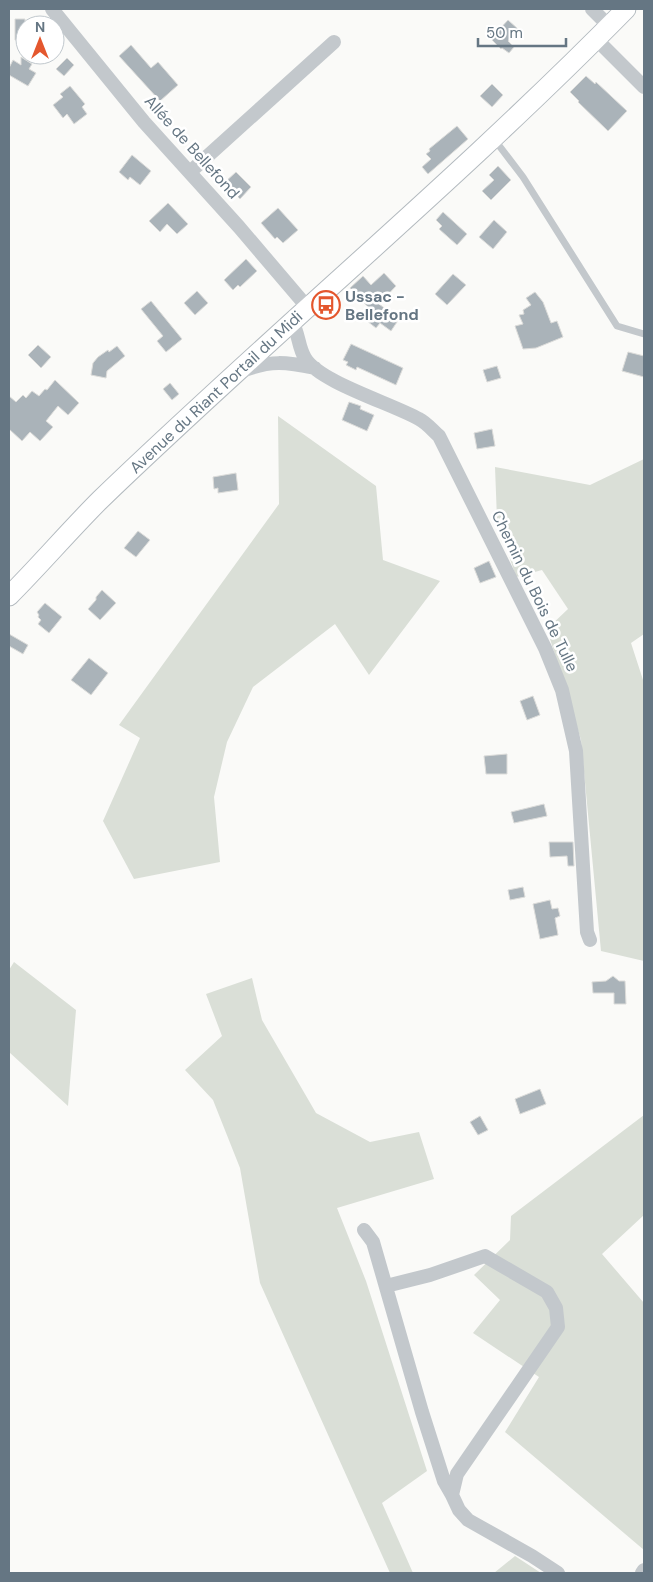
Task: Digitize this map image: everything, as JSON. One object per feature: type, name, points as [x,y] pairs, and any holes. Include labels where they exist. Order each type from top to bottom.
[{"type":"main road","name":"Avenue du Riant Portail du Midi","points":[[9,596],[99,501],[494,138],[626,9]]},
{"type":"street","name":"Allée de Bellefond","points":[[52,9],[144,122],[239,227],[308,308]]},
{"type":"street","points":[[592,9],[609,26]]},
{"type":"street","points":[[596,39],[644,87]]},
{"type":"street","points":[[190,172],[334,42]]},
{"type":"street","name":"Chemin du Bois de Tulle","points":[[292,322],[296,328],[304,357],[315,368],[342,384],[421,420],[440,436],[546,648],[562,690],[576,751],[587,932],[590,940]]},
{"type":"street","name":"Chemin du Bois de Tulle","points":[[237,373],[259,364],[270,362],[290,363],[315,368]]},
{"type":"street","points":[[364,1230],[373,1242],[444,1481],[459,1510],[468,1520],[558,1573]]},
{"type":"street","points":[[386,1286],[430,1275],[486,1256],[547,1292],[556,1308],[558,1327],[457,1474],[452,1495]]},
{"type":"lane","points":[[494,138],[523,177],[617,326],[644,334]]},
{"type":"shaded area","points":[[278,416],[376,486],[383,560],[440,581],[369,675],[335,624],[253,687],[227,742],[214,797],[220,862],[134,879],[103,821],[140,738],[119,725],[279,504]]},
{"type":"shaded area","points":[[644,459],[644,634],[631,643],[644,683],[644,961],[601,951],[581,740],[547,629],[568,609],[542,570],[516,577],[497,519],[495,467],[590,485]]},
{"type":"shaded area","points":[[14,962],[76,1010],[68,1106],[9,1052],[9,970]]},
{"type":"shaded area","points":[[252,978],[262,1020],[316,1113],[370,1142],[419,1132],[434,1179],[337,1208],[366,1281],[427,1471],[382,1503],[413,1573],[390,1573],[260,1283],[240,1168],[213,1100],[185,1070],[222,1036],[206,994]]},
{"type":"shaded area","points":[[644,1115],[644,1215],[602,1254],[644,1303],[644,1550],[505,1432],[539,1377],[473,1333],[500,1300],[474,1275],[510,1240],[511,1216]]},
{"type":"shaded area","points":[[515,1556],[541,1573],[494,1573]]},
{"type":"building","points":[[508,20],[518,29],[508,41],[514,47],[509,53],[501,49],[487,35],[493,28],[497,32]]},
{"type":"building","points":[[131,45],[151,68],[158,62],[178,85],[160,101],[119,56]]},
{"type":"building","points":[[67,58],[74,65],[64,76],[56,69],[60,65],[65,65]]},
{"type":"building","points":[[13,60],[15,65],[31,65],[29,69],[36,73],[28,86],[9,75],[9,68]]},
{"type":"building","points":[[586,76],[595,84],[596,82],[627,111],[608,131],[570,92]]},
{"type":"building","points":[[492,84],[503,95],[492,107],[480,96]]},
{"type":"building","points":[[70,86],[85,104],[82,107],[87,114],[74,124],[67,114],[63,118],[53,105],[63,97],[60,94]]},
{"type":"building","points":[[457,126],[468,139],[428,174],[422,167],[431,159],[426,154],[430,151],[429,149]]},
{"type":"building","points":[[132,155],[151,171],[140,185],[130,177],[128,180],[119,172]]},
{"type":"building","points":[[498,166],[511,180],[491,200],[482,191],[494,180],[489,175]]},
{"type":"building","points":[[236,172],[251,187],[240,199],[224,183]]},
{"type":"building","points":[[168,203],[188,224],[177,234],[167,224],[160,232],[149,221]]},
{"type":"building","points":[[278,208],[298,230],[283,243],[277,237],[275,239],[261,223]]},
{"type":"building","points":[[443,212],[467,234],[457,245],[439,229],[442,226],[436,220]]},
{"type":"building","points":[[494,220],[507,232],[493,249],[479,237]]},
{"type":"building","points":[[246,259],[257,271],[240,287],[238,285],[233,290],[224,280]]},
{"type":"building","points":[[384,273],[396,286],[379,304],[399,319],[391,331],[380,323],[376,328],[362,317],[369,308],[350,288],[363,276],[371,285]]},
{"type":"building","points":[[453,274],[466,285],[447,305],[435,294]]},
{"type":"building","points":[[197,291],[208,303],[195,315],[184,303]]},
{"type":"building","points":[[535,292],[543,302],[551,323],[557,321],[563,337],[536,348],[523,349],[515,326],[523,324],[519,315],[524,314],[523,310],[531,305],[526,298]]},
{"type":"building","points":[[151,301],[182,339],[166,352],[157,341],[163,336],[141,309]]},
{"type":"building","points":[[351,344],[403,368],[396,385],[357,367],[356,370],[346,365],[348,362],[343,360]]},
{"type":"building","points":[[38,345],[51,357],[41,368],[28,355]]},
{"type":"building","points":[[117,346],[125,356],[107,371],[106,378],[91,375],[93,363],[98,357]]},
{"type":"building","points":[[628,352],[644,356],[644,377],[622,371]]},
{"type":"building","points":[[497,366],[501,378],[487,382],[483,370]]},
{"type":"building","points":[[55,380],[79,403],[68,415],[58,406],[46,421],[53,427],[40,441],[30,432],[22,441],[9,429],[9,396],[16,402],[23,395],[26,398],[32,391],[39,396]]},
{"type":"building","points":[[170,383],[179,394],[172,400],[163,389]]},
{"type":"building","points":[[349,402],[361,406],[360,409],[374,415],[367,431],[342,420]]},
{"type":"building","points":[[492,429],[495,446],[477,449],[474,433]]},
{"type":"building","points":[[236,473],[238,490],[218,493],[218,488],[214,489],[213,477]]},
{"type":"building","points":[[138,531],[150,540],[136,557],[124,548]]},
{"type":"building","points":[[489,561],[496,577],[480,583],[474,568]]},
{"type":"building","points":[[102,590],[116,603],[100,620],[88,609]]},
{"type":"building","points":[[45,603],[62,617],[49,633],[38,624],[41,620],[37,612]]},
{"type":"building","points":[[9,634],[28,645],[23,654],[9,646]]},
{"type":"building","points":[[89,658],[108,673],[91,695],[71,680]]},
{"type":"building","points":[[533,696],[540,715],[527,720],[520,701]]},
{"type":"building","points":[[507,754],[507,774],[486,774],[484,756]]},
{"type":"building","points":[[544,804],[547,816],[514,823],[511,812]]},
{"type":"building","points":[[549,842],[573,842],[574,866],[568,866],[567,856],[550,857]]},
{"type":"building","points":[[523,887],[525,897],[510,900],[508,890]]},
{"type":"building","points":[[550,900],[552,909],[558,908],[560,916],[555,918],[558,935],[540,939],[533,904]]},
{"type":"building","points":[[613,976],[619,981],[625,981],[626,1004],[614,1004],[614,993],[593,993],[592,982],[606,981]]},
{"type":"building","points":[[540,1089],[546,1104],[520,1114],[515,1099]]},
{"type":"building","points":[[480,1116],[488,1130],[478,1135],[470,1122]]},
{"type":"place","name":"Ussac - Bellefond","points":[[326,305]]}]
